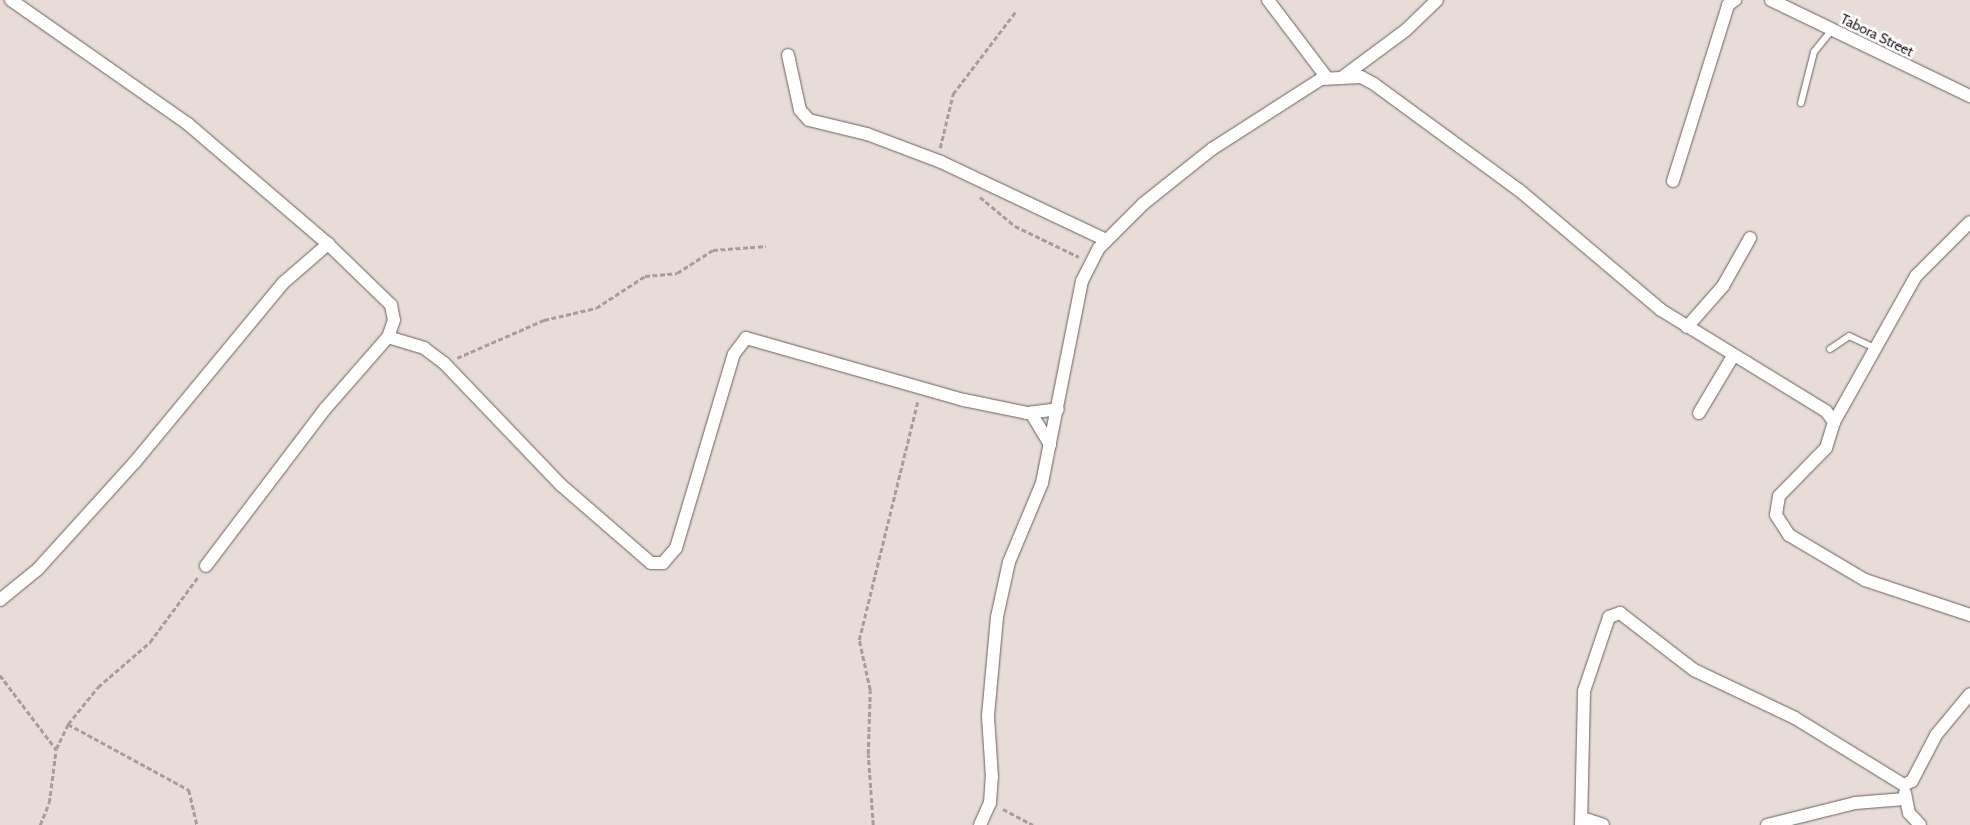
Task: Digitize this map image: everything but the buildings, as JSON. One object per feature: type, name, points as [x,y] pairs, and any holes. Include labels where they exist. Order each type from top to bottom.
[{"type":"street","points":[[12,0],[149,92],[328,244],[391,305],[394,320],[388,337],[325,409],[206,566]]},
{"type":"street","points":[[1268,0],[1328,78]]},
{"type":"street","points":[[1344,76],[1406,30],[1437,0]]},
{"type":"street","points":[[1673,181],[1728,5],[1735,0]]},
{"type":"street","name":"Tabora Street","points":[[1771,0],[1970,96]]},
{"type":"street","points":[[788,55],[800,110],[809,120],[867,134],[941,162],[1106,240]]},
{"type":"street","points":[[980,825],[990,803],[989,681],[997,617],[1009,562],[1042,483],[1058,409],[1071,317],[1091,263],[1106,240],[1212,149],[1291,96],[1328,78],[1344,76],[1374,84],[1518,190],[1608,268],[1687,327],[1826,411],[1834,422]]},
{"type":"street","points":[[1970,222],[1916,276],[1878,350],[1834,422],[1826,448],[1779,496],[1776,515],[1789,535],[1825,560],[1865,580],[1970,615]]},
{"type":"street","points":[[1687,327],[1723,286],[1750,238]]},
{"type":"street","points":[[0,600],[38,568],[135,462],[283,283],[328,244]]},
{"type":"street","points":[[388,337],[408,341],[444,363],[561,485],[651,563],[663,564],[676,548],[734,354],[746,338],[922,386],[1031,413],[1058,409]]},
{"type":"street","points":[[1699,413],[1733,356]]},
{"type":"street","points":[[1031,413],[1050,445]]},
{"type":"street","points":[[1603,825],[1581,821],[1580,735],[1584,691],[1605,625],[1609,617],[1620,613],[1694,670],[1795,718],[1904,785]]},
{"type":"street","points":[[1904,785],[1912,781],[1936,735],[1970,694]]},
{"type":"street","points":[[1904,785],[1909,814],[1920,825]]},
{"type":"street","points":[[1767,825],[1855,803],[1906,799]]},
{"type":"lane","points":[[1801,103],[1814,52],[1832,30]]},
{"type":"lane","points":[[1830,348],[1849,336],[1878,350]]},
{"type":"path","points":[[941,162],[939,143],[953,94],[1016,11]]},
{"type":"path","points":[[975,192],[1015,226],[1091,263]]},
{"type":"path","points":[[444,363],[544,320],[596,308],[645,276],[677,273],[714,250],[766,246]]},
{"type":"path","points":[[874,825],[868,754],[870,690],[859,640],[922,386]]},
{"type":"path","points":[[40,825],[49,803],[56,749],[68,724],[98,687],[150,642],[206,566]]},
{"type":"path","points":[[0,675],[56,749]]},
{"type":"path","points":[[68,724],[189,790],[197,825]]},
{"type":"path","points":[[990,803],[1033,825]]}]
